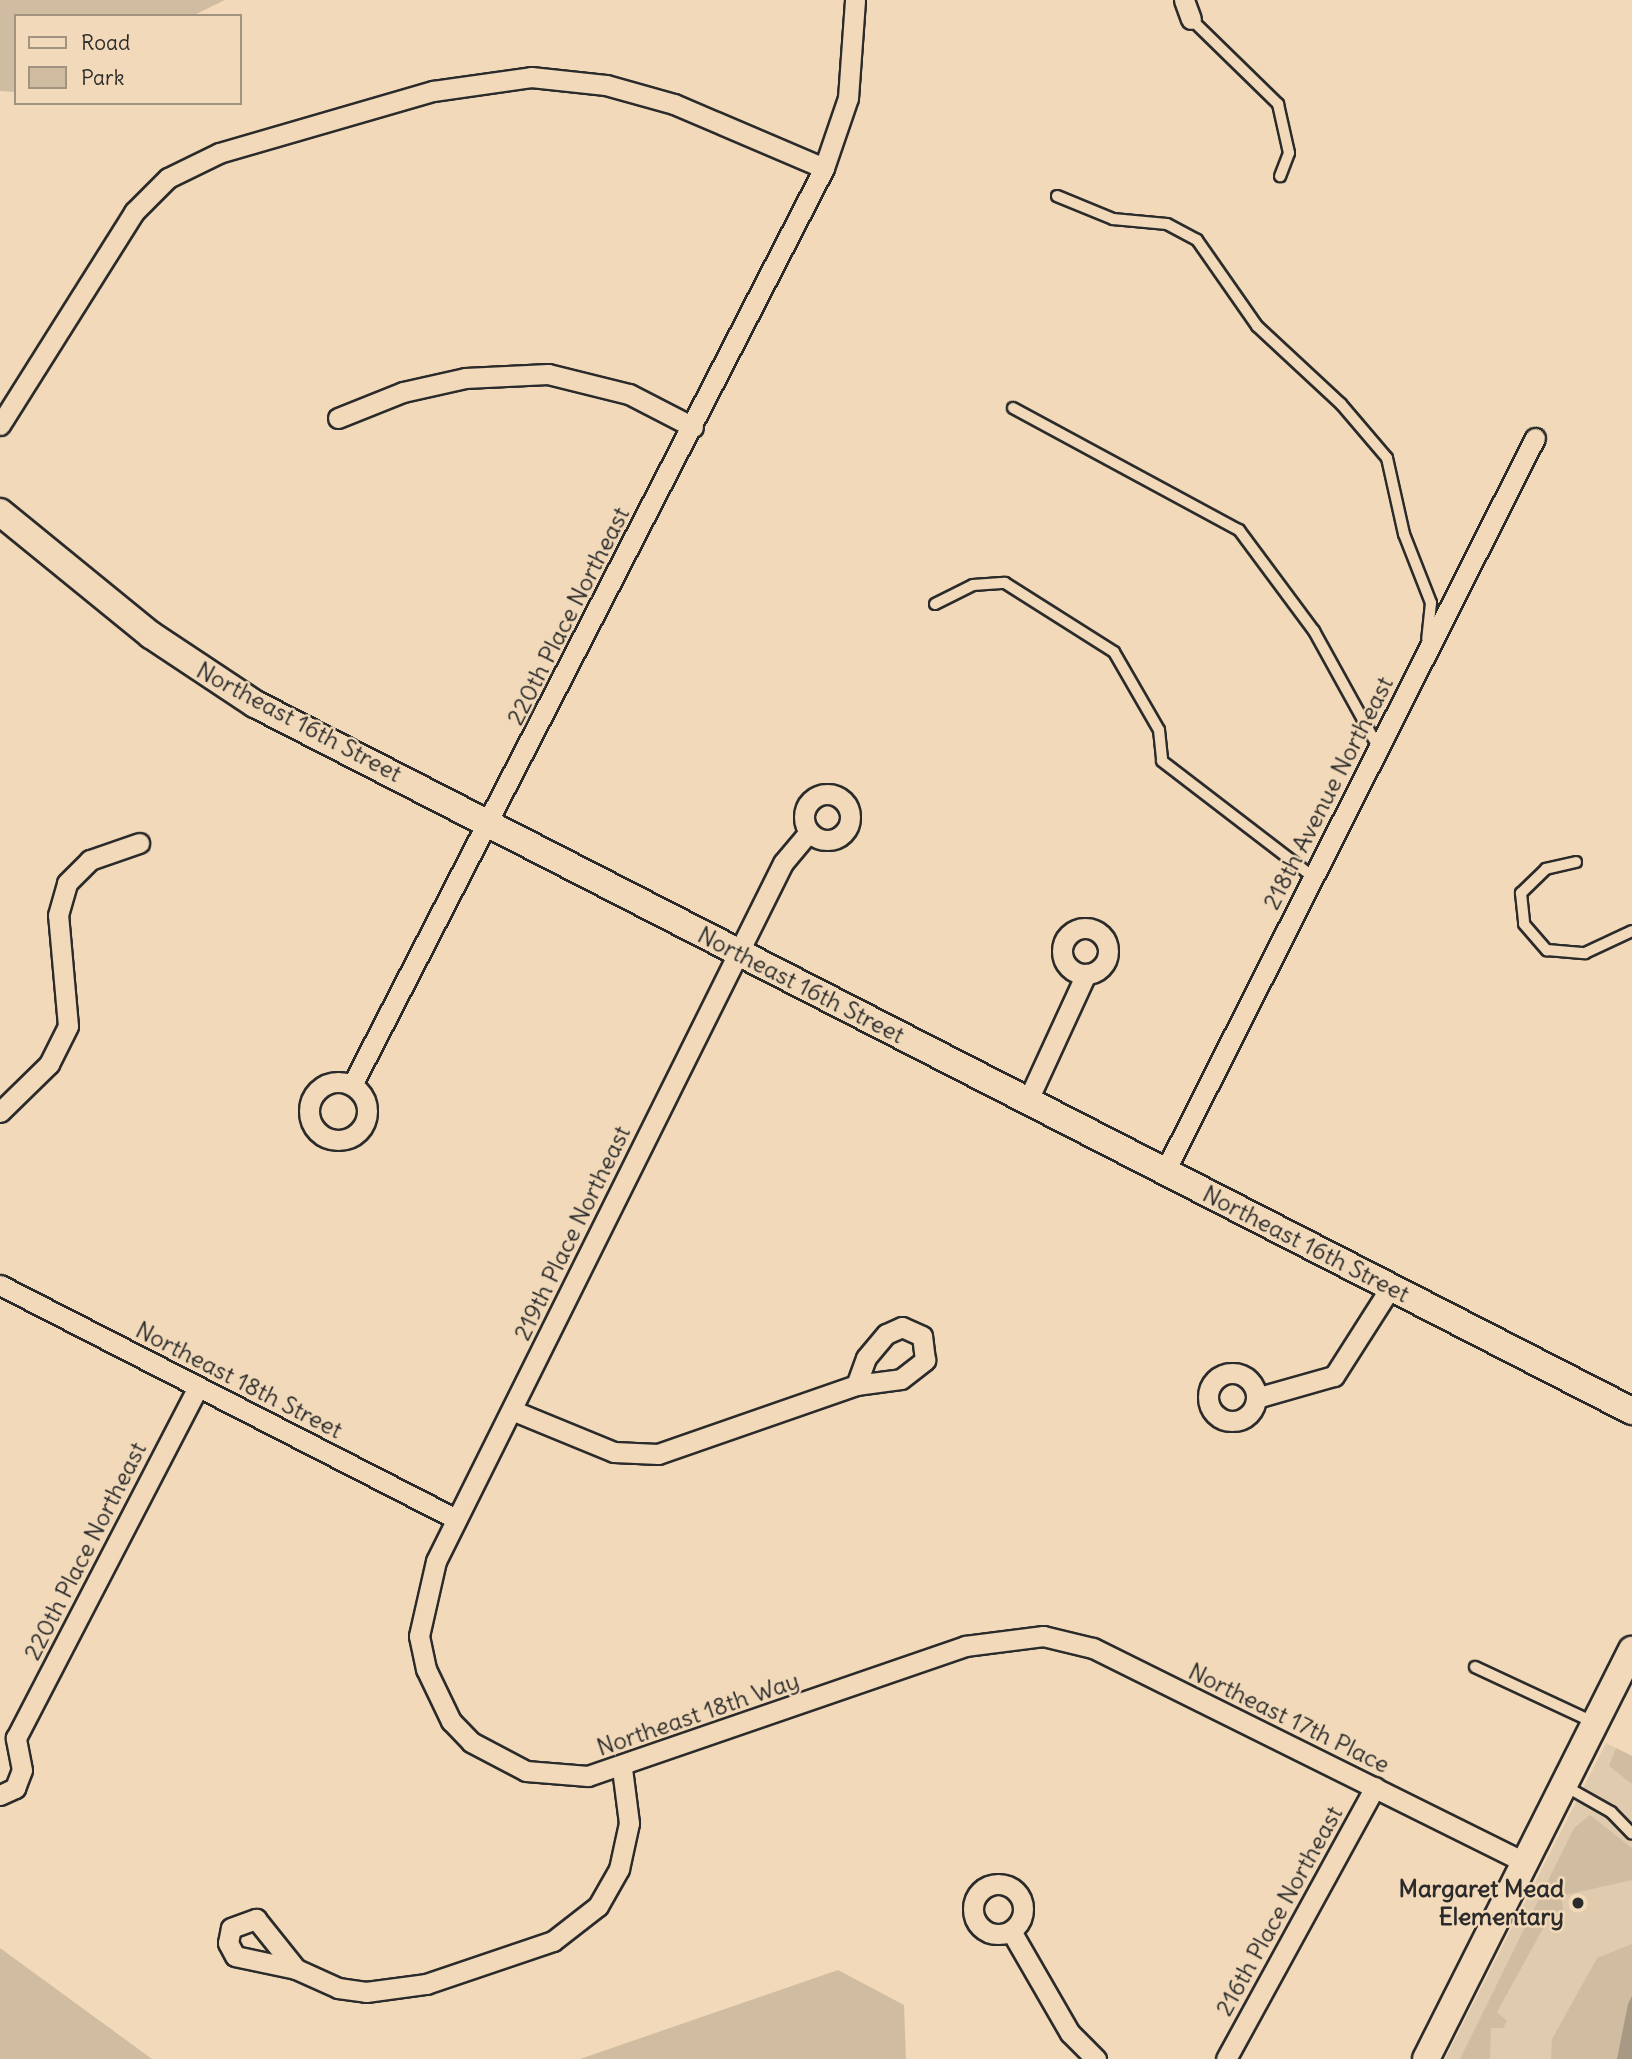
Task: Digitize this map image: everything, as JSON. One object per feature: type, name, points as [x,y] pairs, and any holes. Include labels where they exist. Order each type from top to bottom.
[{"type":"street","name":"220th Place Northeast","points":[[352,1085],[824,168],[848,98],[855,0]]},
{"type":"street","points":[[1184,0],[1191,19]]},
{"type":"street","points":[[0,425],[107,249],[168,177],[219,153],[433,91],[531,77],[606,85],[674,104],[824,168]]},
{"type":"street","points":[[338,418],[403,392],[465,378],[548,374],[629,394],[693,427]]},
{"type":"street","name":"218th Avenue Northeast","points":[[1164,1171],[1535,438]]},
{"type":"street","name":"Northeast 16th Street","points":[[0,512],[206,676],[738,953],[1632,1411]]},
{"type":"street","name":"219th Place Northeast","points":[[426,1669],[420,1613],[456,1519],[514,1411],[783,863],[808,832]]},
{"type":"street","points":[[0,1112],[49,1064],[68,1026],[58,915],[66,883],[90,860],[139,843]]},
{"type":"street","points":[[1028,1100],[1086,974]]},
{"type":"street","name":"Northeast 18th Street","points":[[0,1285],[456,1519]]},
{"type":"street","points":[[1256,1398],[1334,1376],[1390,1287]]},
{"type":"street","points":[[514,1411],[614,1452],[658,1454],[856,1385]]},
{"type":"street","name":"220th Place Northeast","points":[[0,1795],[15,1787],[22,1770],[8,1741],[198,1387]]},
{"type":"street","name":"Northeast 18th Way","points":[[426,1669],[451,1721],[500,1759],[560,1777],[622,1768],[965,1646],[1025,1635]]},
{"type":"street","name":"Northeast 17th Place","points":[[1025,1635],[1093,1648],[1525,1863]]},
{"type":"street","points":[[1426,2059],[1596,1723],[1626,1679],[1632,1650]]},
{"type":"street","points":[[296,1969],[338,1988],[397,1990],[502,1963],[554,1941],[598,1906],[619,1869],[628,1823],[622,1768]]},
{"type":"street","name":"216th Place Northeast","points":[[1226,2059],[1375,1787]]},
{"type":"street","points":[[1011,1931],[1070,2033],[1096,2059]]},
{"type":"lane","points":[[1191,19],[1278,104],[1289,153],[1280,176]]},
{"type":"lane","points":[[1057,195],[1113,219],[1167,224],[1197,240],[1257,326],[1341,404],[1387,458],[1404,534],[1431,603],[1426,654]]},
{"type":"lane","points":[[1013,408],[1239,530],[1314,631],[1378,748]]},
{"type":"lane","points":[[935,604],[973,584],[1005,583],[1114,652],[1159,730],[1162,761],[1313,877]]},
{"type":"lane","points":[[1576,862],[1546,869],[1521,893],[1524,924],[1548,950],[1585,953],[1632,931]]},
{"type":"lane","points":[[1475,1667],[1596,1723]]},
{"type":"lane","points":[[1564,1786],[1611,1812],[1632,1834]]},
{"type":"shaded area","name":"Margaret Mead Elementary","points":[[1606,1743],[1632,1756],[1632,2059],[1445,2059]]},
{"type":"shaded area","points":[[1632,1996],[1632,2059],[1617,2059],[1628,2004]]},
{"type":"green space","points":[[0,0],[225,0],[196,14],[14,14],[14,92],[0,91]]},
{"type":"green space","points":[[1616,1748],[1632,1756],[1632,1784],[1609,1766]]},
{"type":"green space","points":[[1590,1815],[1632,1848],[1632,1880],[1561,1896],[1565,1922],[1550,1916],[1497,2012],[1507,2021],[1503,2028],[1491,2028],[1490,2059],[1460,2059],[1574,1828]]},
{"type":"green space","points":[[1632,1944],[1632,2059],[1551,2059],[1552,2039],[1597,1958]]},
{"type":"green space","points":[[0,1948],[152,2059],[0,2059]]},
{"type":"green space","points":[[838,1970],[904,2005],[906,2059],[580,2059]]},
{"type":"place","name":"Margaret Mead Elementary","points":[[1578,1903]]}]
